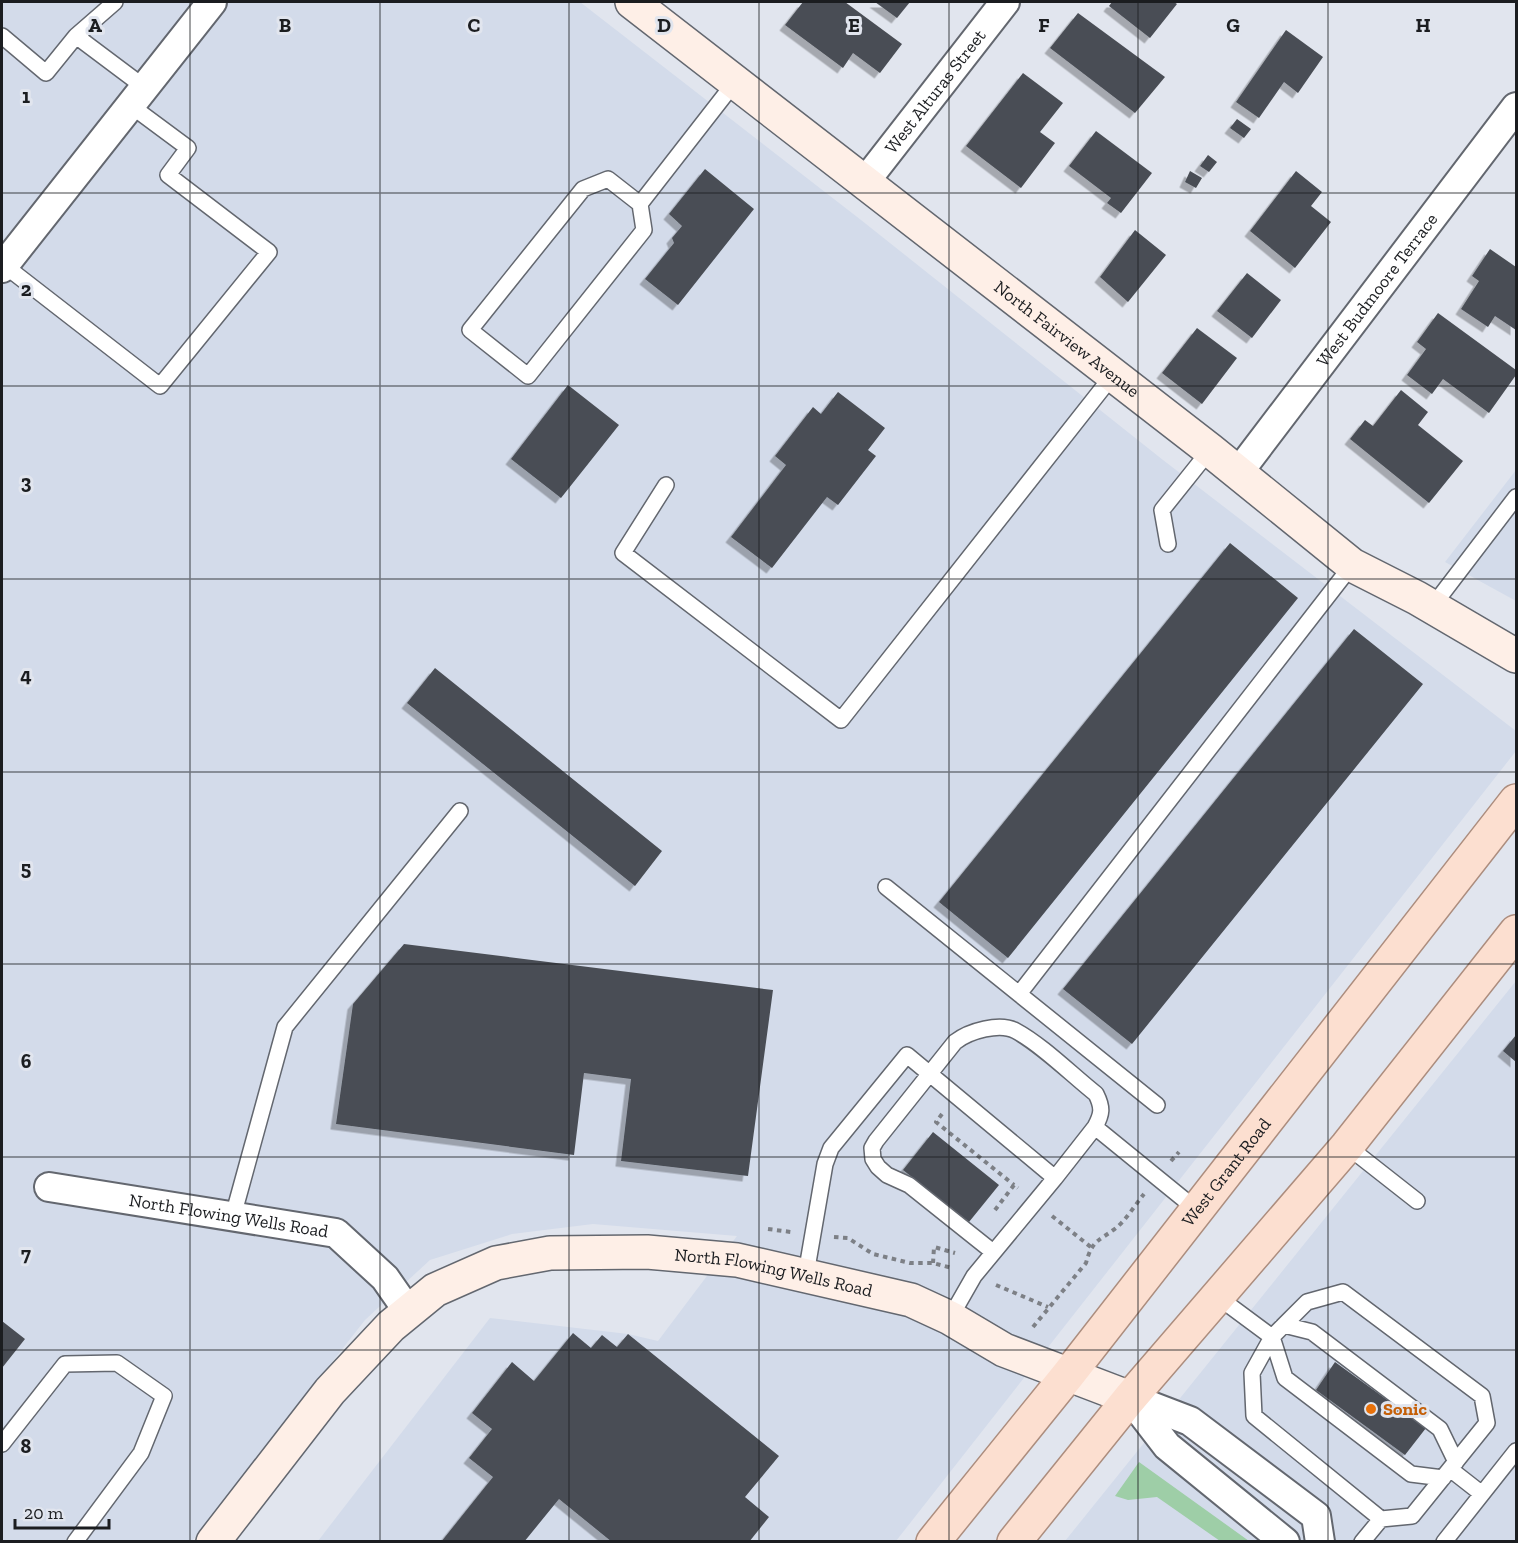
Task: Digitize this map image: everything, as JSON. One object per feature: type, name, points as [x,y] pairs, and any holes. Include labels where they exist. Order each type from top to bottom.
[{"type":"main road","name":"West Grant Road","points":[[933,1542],[1068,1374],[1516,801]]},
{"type":"main road","points":[[1014,1542],[1130,1398],[1347,1146],[1516,932]]},
{"type":"street","points":[[3,267],[212,2]]},
{"type":"street","name":"North Fairview Avenue","points":[[632,2],[1210,450],[1352,565],[1432,607],[1516,656]]},
{"type":"street","name":"West Alturas Street","points":[[864,183],[1005,2]]},
{"type":"street","name":"West Budmoore Terrace","points":[[1238,473],[1516,107]]},
{"type":"street","name":"North Flowing Wells Road","points":[[49,1187],[336,1233],[385,1278],[408,1311]]},
{"type":"street","name":"North Flowing Wells Road","points":[[213,1542],[330,1391],[408,1311],[435,1290],[496,1263],[550,1253],[647,1252],[737,1260],[806,1274],[911,1300],[951,1318],[1013,1353],[1130,1398]]},
{"type":"street","points":[[1130,1398],[1167,1446],[1285,1542]]},
{"type":"street","points":[[1130,1398],[1190,1421],[1316,1516],[1320,1542]]},
{"type":"lane","points":[[2,36],[46,73],[76,36],[115,2]]},
{"type":"lane","points":[[3,267],[160,386],[269,252],[168,175],[188,148],[76,36]]},
{"type":"lane","points":[[640,204],[608,178],[583,189],[470,330],[528,376],[644,230],[640,204],[735,82]]},
{"type":"lane","points":[[666,485],[623,553],[841,720],[1113,375]]},
{"type":"lane","points":[[1168,544],[1162,510],[1210,450]]},
{"type":"lane","points":[[1432,607],[1516,497]]},
{"type":"lane","points":[[1019,994],[1352,565]]},
{"type":"lane","points":[[233,1216],[285,1027],[460,811]]},
{"type":"lane","points":[[886,887],[1156,1105]]},
{"type":"lane","points":[[951,1318],[974,1276],[1095,1127],[1102,1113],[1096,1094],[1014,1029],[982,1029],[966,1033],[955,1042],[872,1148],[873,1159],[887,1175],[909,1185],[993,1252]]},
{"type":"lane","points":[[806,1274],[825,1164],[831,1148],[907,1055],[1054,1178]]},
{"type":"lane","points":[[1095,1127],[1197,1209]]},
{"type":"lane","points":[[1347,1146],[1417,1201]]},
{"type":"lane","points":[[1343,1293],[1482,1396],[1487,1423],[1412,1516],[1380,1519],[1254,1416],[1252,1373],[1272,1337],[1284,1325],[1306,1302],[1343,1293]]},
{"type":"lane","points":[[1218,1297],[1272,1337],[1285,1378],[1411,1474],[1450,1470]]},
{"type":"lane","points":[[1284,1325],[1312,1332],[1440,1429],[1450,1470],[1482,1494]]},
{"type":"lane","points":[[2,1444],[65,1364],[117,1363],[164,1396],[141,1453],[75,1542]]},
{"type":"lane","points":[[1444,1542],[1516,1451]]},
{"type":"lane","points":[[1362,1542],[1380,1519]]},
{"type":"path","points":[[957,1096],[936,1122],[1014,1185]]},
{"type":"path","points":[[1013,1353],[1086,1263],[1090,1251],[1102,1235],[1116,1227],[1179,1152]]},
{"type":"path","points":[[768,1229],[848,1238],[873,1254],[910,1263],[946,1266],[1048,1307]]},
{"type":"shaded area","points":[[2,2],[580,2],[861,220],[1163,460],[1516,731],[1516,751],[896,1541],[318,1541],[490,1318],[628,1334],[658,1341],[737,1236],[593,1224],[512,1234],[430,1260],[365,1320],[192,1541],[2,1542]]},
{"type":"shaded area","points":[[1516,470],[1516,601],[1445,562]]},
{"type":"shaded area","points":[[1516,981],[1516,1541],[1065,1541]]},
{"type":"green space","points":[[1139,1462],[1249,1541],[1220,1541],[1157,1497],[1128,1500],[1115,1496]]},
{"type":"building","points":[[803,2],[845,2],[902,44],[880,73],[853,53],[843,68],[785,25]]},
{"type":"building","points":[[875,2],[910,2],[897,18]]},
{"type":"building","points":[[1112,2],[1174,2],[1177,4],[1150,38],[1109,6]]},
{"type":"building","points":[[1078,13],[1165,77],[1135,113],[1050,48]]},
{"type":"building","points":[[1286,30],[1323,57],[1298,93],[1284,82],[1259,118],[1236,102]]},
{"type":"building","points":[[1023,73],[1063,103],[1040,132],[1055,143],[1021,188],[966,146]]},
{"type":"building","points":[[1237,119],[1251,129],[1244,138],[1230,128]]},
{"type":"building","points":[[1096,131],[1152,173],[1121,213],[1107,203],[1111,198],[1069,166]]},
{"type":"building","points":[[1208,155],[1217,162],[1209,172],[1200,166]]},
{"type":"building","points":[[705,169],[754,209],[678,305],[645,279],[674,243],[672,238],[682,226],[669,214]]},
{"type":"building","points":[[1190,171],[1202,178],[1196,188],[1185,182]]},
{"type":"building","points":[[1296,171],[1322,192],[1311,206],[1331,222],[1295,268],[1250,231]]},
{"type":"building","points":[[1135,230],[1166,255],[1128,302],[1100,277]]},
{"type":"building","points":[[1490,249],[1516,267],[1516,330],[1495,316],[1488,327],[1461,309],[1479,281],[1472,276]]},
{"type":"building","points":[[1247,273],[1281,300],[1252,338],[1217,311]]},
{"type":"building","points":[[1438,313],[1516,370],[1516,375],[1489,413],[1443,379],[1432,394],[1407,375],[1426,349],[1417,342]]},
{"type":"building","points":[[1197,328],[1237,358],[1202,404],[1162,373]]},
{"type":"building","points":[[568,385],[619,425],[561,498],[511,459]]},
{"type":"building","points":[[1401,390],[1428,412],[1418,425],[1463,461],[1429,503],[1350,439],[1365,420],[1373,426]]},
{"type":"building","points":[[838,392],[885,428],[868,450],[876,456],[838,505],[827,497],[772,568],[731,537],[786,465],[775,456],[813,407],[821,414]]},
{"type":"building","points":[[1230,543],[1298,598],[1008,958],[939,902]]},
{"type":"building","points":[[1354,629],[1423,684],[1132,1044],[1063,989]]},
{"type":"building","points":[[435,668],[662,851],[635,886],[407,703]]},
{"type":"building","points":[[404,944],[773,990],[748,1176],[621,1161],[631,1079],[584,1073],[574,1155],[336,1124],[353,1004]]},
{"type":"building","points":[[1516,1035],[1516,1062],[1503,1051]]},
{"type":"building","points":[[933,1132],[999,1185],[969,1222],[903,1170]]},
{"type":"building","points":[[2,1321],[25,1339],[2,1368]]},
{"type":"building","points":[[573,1333],[591,1348],[602,1335],[617,1347],[628,1334],[779,1456],[745,1497],[769,1517],[749,1542],[612,1542],[559,1499],[524,1542],[441,1542],[493,1477],[469,1458],[492,1429],[472,1413],[512,1362],[534,1381]]},
{"type":"building","name":"Sonic","points":[[1335,1362],[1426,1428],[1405,1455],[1316,1390]]},
{"type":"place","name":"Sonic","points":[[1371,1409]]}]
